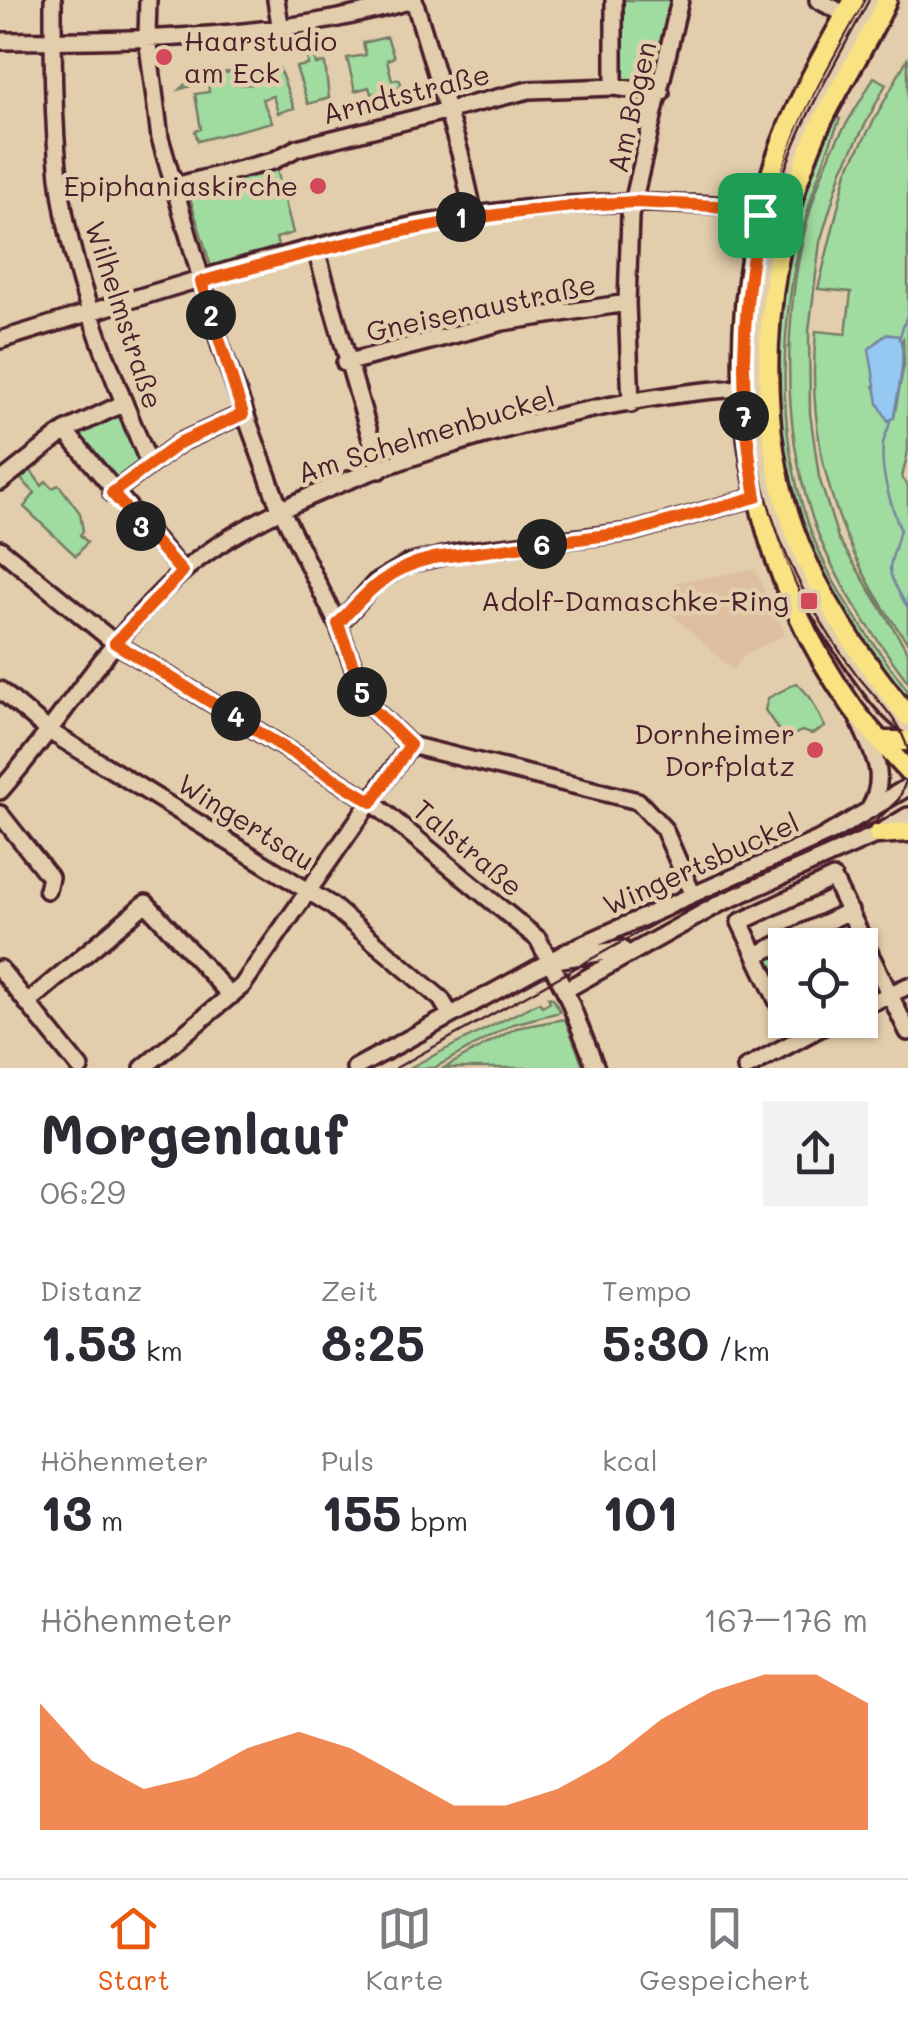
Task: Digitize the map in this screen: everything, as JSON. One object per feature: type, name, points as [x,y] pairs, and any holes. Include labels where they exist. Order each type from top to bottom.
[{"type":"main road","points":[[887,0],[772,226],[744,308],[742,388],[751,498],[796,612],[853,708],[908,771]]},
{"type":"main road","points":[[850,8],[791,121],[772,226],[771,402],[789,514],[824,596],[908,716]]},
{"type":"main road","points":[[882,741],[908,741]]},
{"type":"main road","points":[[878,834],[908,832]]},
{"type":"street","name":"Wilhelmstraße","points":[[53,0],[60,180],[70,236],[92,312],[149,463]]},
{"type":"street","points":[[148,0],[147,37],[171,187],[243,414],[280,507],[338,624],[367,703],[410,745],[638,801],[664,829],[690,888]]},
{"type":"street","points":[[276,0],[280,30]]},
{"type":"street","points":[[0,41],[280,30],[413,0],[447,108],[474,215]]},
{"type":"street","points":[[614,0],[614,88]]},
{"type":"street","name":"Am Bogen","points":[[630,404],[626,304],[630,216],[680,0]]},
{"type":"street","points":[[818,0],[850,8]]},
{"type":"street","points":[[874,0],[810,122],[772,226],[757,346],[759,418],[770,494],[786,542],[822,614],[862,673],[908,725]]},
{"type":"street","name":"Arndtstraße","points":[[171,187],[273,161],[297,148],[529,90],[614,88],[661,93]]},
{"type":"street","points":[[0,340],[316,250],[474,215],[635,202],[730,207],[772,226]]},
{"type":"street","points":[[316,250],[345,362],[380,470]]},
{"type":"street","name":"Gneisenaustraße","points":[[345,362],[503,322],[626,304]]},
{"type":"street","name":"Am Schelmenbuckel","points":[[0,791],[115,643],[182,572],[242,528],[280,507],[380,470],[499,434],[630,404],[742,388]]},
{"type":"street","points":[[0,482],[65,431],[124,403]]},
{"type":"street","points":[[112,493],[181,442],[243,414]]},
{"type":"street","points":[[65,431],[112,493],[182,572]]},
{"type":"street","points":[[338,624],[375,583],[407,564],[460,552],[631,532],[751,498]]},
{"type":"street","name":"Talstraße","points":[[0,549],[115,643],[372,802],[538,939],[565,990],[596,1068]]},
{"type":"street","name":"Wingertsau","points":[[0,690],[50,731],[310,891],[415,976],[441,999],[450,1014]]},
{"type":"street","points":[[853,708],[878,764],[878,789],[869,810]]},
{"type":"street","points":[[142,1068],[231,996],[310,891],[410,745]]},
{"type":"street","name":"Wingertsbuckel","points":[[355,1068],[690,888],[820,838],[908,787]]},
{"type":"street","points":[[0,814],[49,884]]},
{"type":"street","name":"Wingertsbuckel","points":[[565,990],[640,944],[878,834],[908,816]]},
{"type":"street","points":[[768,981],[740,922],[833,878],[908,1032]]},
{"type":"street","points":[[27,1003],[146,903],[231,996]]},
{"type":"street","points":[[756,956],[850,910]]},
{"type":"street","name":"Wingertsbuckel","points":[[551,960],[578,959],[640,944]]},
{"type":"street","points":[[0,969],[80,1068]]},
{"type":"street","points":[[878,1000],[908,986]]},
{"type":"street","points":[[746,1068],[795,1039]]},
{"type":"shaded area","points":[[755,569],[785,635],[746,654],[733,670],[659,603],[677,582]]},
{"type":"green space","points":[[623,0],[671,0],[654,83],[622,80]]},
{"type":"green space","points":[[307,36],[312,36],[316,64],[325,63],[329,98],[308,104],[296,67],[308,65]]},
{"type":"green space","points":[[387,37],[394,57],[387,60],[392,80],[399,79],[402,86],[371,94],[369,87],[355,91],[347,58],[366,55],[363,43]]},
{"type":"green space","points":[[908,57],[908,451],[902,478],[908,486],[908,643],[863,572],[846,534],[832,496],[816,416],[816,331],[846,334],[851,292],[818,289],[847,171]],"holes":[[[903,339],[904,364],[894,417],[874,386]]]},
{"type":"green space","points":[[279,68],[294,108],[278,113],[273,96],[262,99],[272,122],[198,141],[195,131],[201,129],[195,94],[209,92],[208,81],[180,89],[186,83],[205,74],[235,72],[235,85],[252,84],[252,70]]},
{"type":"green space","points":[[874,77],[886,84],[842,170],[820,242],[809,331],[810,413],[819,477],[838,538],[908,652],[908,682],[854,604],[820,540],[800,473],[789,380],[790,332],[803,237],[832,150]]},
{"type":"green space","points":[[833,116],[840,119],[805,223],[793,277],[786,332],[789,443],[800,497],[818,549],[859,623],[908,691],[908,701],[856,630],[823,574],[795,501],[784,446],[778,390],[778,333],[785,277],[796,221]]},
{"type":"green space","points":[[277,169],[293,233],[276,238],[279,250],[212,270],[188,192]]},
{"type":"green space","points":[[119,409],[142,462],[112,485],[71,432]]},
{"type":"green space","points":[[29,468],[42,486],[46,481],[52,488],[59,485],[80,513],[80,535],[87,542],[76,556],[24,507],[35,493],[19,477]]},
{"type":"green space","points":[[797,683],[810,697],[825,727],[812,734],[801,731],[785,740],[765,710],[768,698]]},
{"type":"green space","points":[[839,922],[851,928],[822,928]]},
{"type":"green space","points":[[548,997],[553,998],[560,1012],[513,1024],[434,1068],[409,1068],[539,1002],[542,1006],[550,1002]]},
{"type":"green space","points":[[565,1019],[584,1068],[444,1068],[516,1028]]},
{"type":"water","points":[[886,334],[899,336],[902,354],[894,417],[888,421],[878,403],[869,349]]},
{"type":"waterway","points":[[899,339],[908,312]]},
{"type":"waterway","points":[[890,421],[883,444],[883,466],[900,529],[890,568],[908,608]]},
{"type":"tram line","points":[[869,0],[807,116],[773,206],[760,259],[750,368],[753,423],[776,529],[817,616],[893,719],[908,750]]},
{"type":"tram line","points":[[396,1068],[681,909],[875,822],[899,799],[908,776]]},
{"type":"place","name":"Haarstudio am Eck","points":[[164,57]]},
{"type":"place","name":"Epiphaniaskirche","points":[[318,186]]},
{"type":"place","name":"Adolf-Damaschke-Ring","points":[[809,601]]},
{"type":"place","name":"Dornheimer Dorfplatz","points":[[815,750]]},
{"type":"route","points":[[635,202],[715,206],[760,215],[749,269],[742,346],[745,435],[756,497],[631,532],[433,558],[407,564],[375,583],[338,624],[367,703],[410,745],[372,802],[115,643],[182,572],[112,493],[181,442],[243,414],[201,282],[417,225],[474,215],[635,202]]}]
